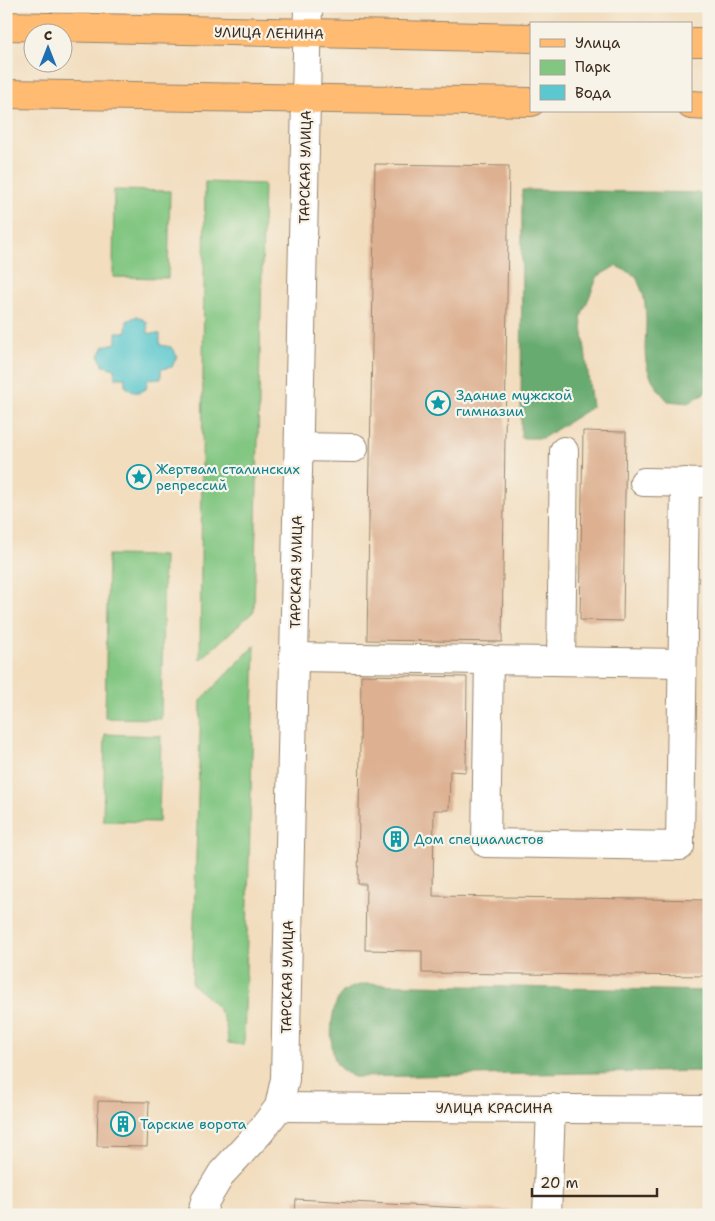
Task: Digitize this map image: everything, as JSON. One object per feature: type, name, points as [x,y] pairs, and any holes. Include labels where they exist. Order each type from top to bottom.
[{"type":"main road","name":"УЛИЦА ЛЕНИНА","points":[[6,26],[530,38]]},
{"type":"main road","points":[[692,42],[709,42]]},
{"type":"main road","points":[[6,94],[530,102]]},
{"type":"main road","points":[[692,105],[709,106]]},
{"type":"street","name":"ТАРСКАЯ УЛИЦА","points":[[279,1107],[284,1093],[286,1069],[308,6]]},
{"type":"street","points":[[299,447],[354,448]]},
{"type":"street","points":[[560,661],[564,451]]},
{"type":"street","points":[[489,659],[486,843],[680,846],[682,663],[697,482],[644,482]]},
{"type":"street","points":[[294,657],[682,663]]},
{"type":"street","points":[[202,1215],[205,1201],[222,1173],[260,1132],[279,1107]]},
{"type":"street","name":"УЛИЦА КРАСИНА","points":[[279,1107],[709,1110]]},
{"type":"street","points":[[546,1215],[551,1108]]},
{"type":"green space","points":[[205,182],[264,184],[254,611],[200,660]]},
{"type":"green space","points":[[114,190],[170,191],[168,278],[113,277]]},
{"type":"green space","points":[[522,190],[709,193],[707,391],[689,403],[668,401],[657,387],[646,363],[646,314],[643,293],[636,276],[616,266],[598,276],[581,317],[592,407],[543,438],[521,438]]},
{"type":"green space","points":[[108,555],[164,556],[161,719],[105,718]]},
{"type":"green space","points":[[255,645],[244,1045],[228,1043],[225,1023],[218,1009],[192,984],[201,700]]},
{"type":"green space","points":[[105,734],[161,736],[159,822],[103,821]]},
{"type":"green space","points":[[365,984],[709,991],[709,1071],[354,1077],[340,1068],[335,1059],[331,1040],[333,1017],[338,998],[343,992]]},
{"type":"water","points":[[137,316],[147,322],[148,333],[160,334],[160,345],[171,347],[177,356],[172,367],[161,369],[161,379],[148,379],[146,389],[140,392],[133,392],[125,386],[125,378],[115,378],[115,369],[103,366],[99,356],[104,346],[116,343],[116,332],[126,332],[127,321]]},
{"type":"building","points":[[375,164],[509,166],[502,642],[367,640]]},
{"type":"building","points":[[583,431],[626,432],[623,621],[580,620]]},
{"type":"building","name":"Дом специалистов","points":[[361,675],[467,677],[466,772],[450,771],[449,810],[434,810],[433,896],[709,900],[709,976],[422,973],[422,951],[365,950],[366,884],[358,884]]},
{"type":"building","name":"Тарские ворота","points":[[98,1101],[149,1102],[147,1147],[97,1146]]},
{"type":"building","points":[[296,1199],[539,1212],[538,1215],[295,1215]]},
{"type":"place","name":"Здание мужской гимназии","points":[[438,403]]},
{"type":"place","name":"Жертвам сталинских репрессий","points":[[139,477]]},
{"type":"place","name":"Дом специалистов","points":[[396,839]]},
{"type":"place","name":"Тарские ворота","points":[[123,1124]]}]
